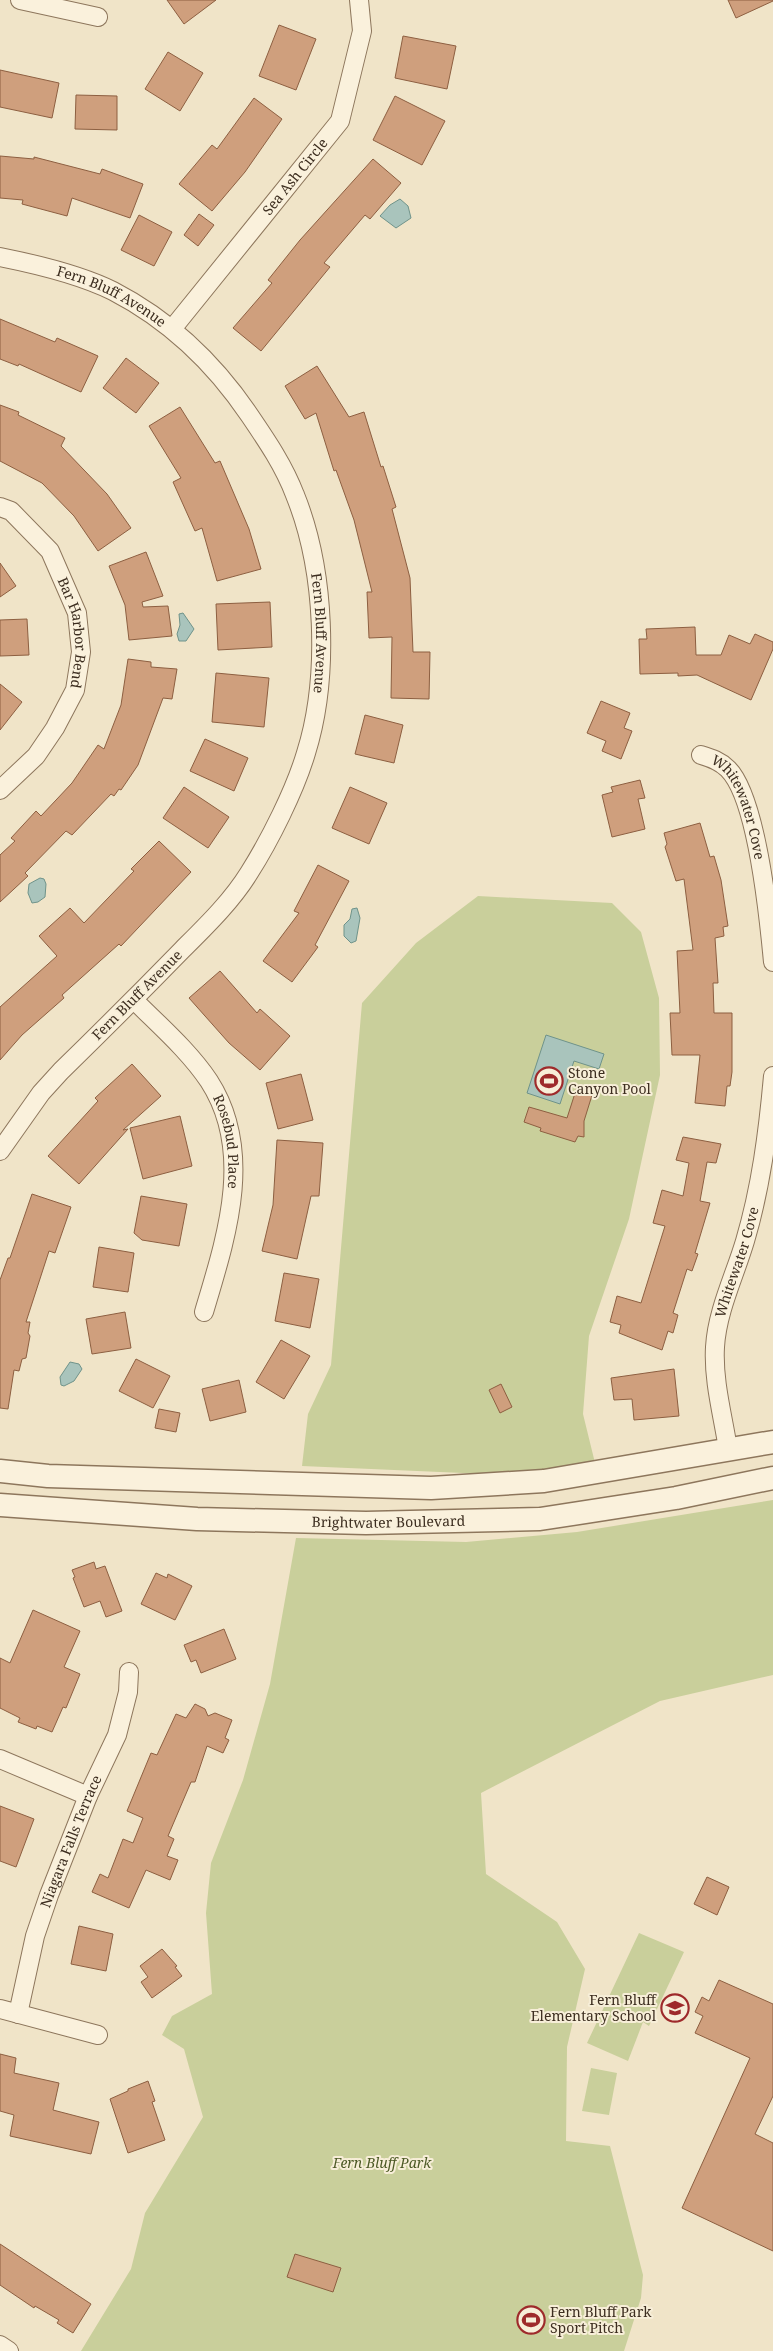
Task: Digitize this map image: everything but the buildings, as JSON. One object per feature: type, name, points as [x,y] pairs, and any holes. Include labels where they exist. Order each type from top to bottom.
[{"type":"street","points":[[20,0],[98,17]]},
{"type":"street","name":"Sea Ash Circle","points":[[172,329],[340,121],[362,31],[359,0]]},
{"type":"street","name":"Fern Bluff Avenue","points":[[0,257],[39,265],[112,291],[172,329],[217,372],[275,453],[295,494],[310,537],[316,568],[322,623],[320,665],[314,716],[307,752],[286,801],[248,875],[202,930],[54,1079],[0,1151]]},
{"type":"street","name":"Bar Harbor Bend","points":[[0,507],[11,511],[50,551],[77,613],[81,652],[75,690],[55,728],[36,756],[0,790]]},
{"type":"street","name":"Whitewater Cove","points":[[701,755],[716,759],[729,770],[738,783],[746,806],[758,850],[768,910],[773,962]]},
{"type":"street","name":"Rosebud Place","points":[[134,1000],[181,1047],[209,1080],[221,1103],[230,1127],[235,1153],[234,1182],[229,1214],[204,1312]]},
{"type":"street","name":"Whitewater Cove","points":[[728,1449],[716,1372],[715,1346],[720,1320],[746,1240],[760,1180],[766,1149],[773,1076]]},
{"type":"street","points":[[0,1471],[48,1476],[431,1488],[544,1482],[773,1442]]},
{"type":"street","name":"Brightwater Boulevard","points":[[0,1505],[197,1519],[336,1522],[540,1519],[676,1498],[773,1478]]},
{"type":"street","name":"Niagara Falls Terrace","points":[[18,2014],[38,1927],[88,1796],[117,1735],[128,1692],[129,1672]]},
{"type":"street","points":[[0,1759],[88,1796]]},
{"type":"street","points":[[0,2010],[98,2035]]},
{"type":"street","points":[[0,2345],[9,2351]]},
{"type":"green space","points":[[478,896],[612,903],[641,932],[659,998],[660,1075],[629,1219],[589,1336],[583,1414],[595,1463],[509,1475],[302,1466],[308,1414],[331,1365],[362,1003],[416,943]]},
{"type":"green space","name":"Fern Bluff Park","points":[[773,1500],[773,1675],[660,1701],[481,1793],[486,1874],[557,1922],[585,1969],[567,2047],[566,2141],[610,2146],[643,2275],[641,2298],[624,2351],[81,2351],[131,2269],[145,2213],[203,2117],[184,2049],[162,2035],[172,2016],[212,1994],[206,1913],[211,1863],[243,1780],[270,1684],[296,1538],[466,1542],[577,1532]]},
{"type":"green space","points":[[639,1933],[684,1952],[649,2026],[643,2022],[628,2061],[587,2043]]},
{"type":"green space","points":[[591,2068],[617,2073],[609,2115],[582,2111]]},
{"type":"water","points":[[400,199],[408,206],[411,218],[396,228],[380,216],[390,205]]},
{"type":"water","points":[[183,613],[194,629],[186,641],[179,641],[177,634],[180,625],[179,614]]},
{"type":"water","points":[[40,878],[44,879],[46,884],[45,897],[38,902],[32,903],[28,893],[29,884]]},
{"type":"water","points":[[357,908],[360,918],[356,941],[351,943],[344,936],[344,925],[350,919],[352,909]]},
{"type":"water","name":"Stone Canyon Pool","points":[[546,1035],[604,1054],[599,1069],[574,1061],[560,1104],[527,1093]]},
{"type":"water","points":[[70,1362],[79,1364],[82,1369],[74,1381],[64,1386],[61,1385],[60,1377]]},
{"type":"place","name":"Stone Canyon Pool","points":[[549,1081]]},
{"type":"place","name":"Fern Bluff Elementary School","points":[[675,2008]]},
{"type":"place","name":"Fern Bluff Park Sport Pitch","points":[[531,2320]]}]
